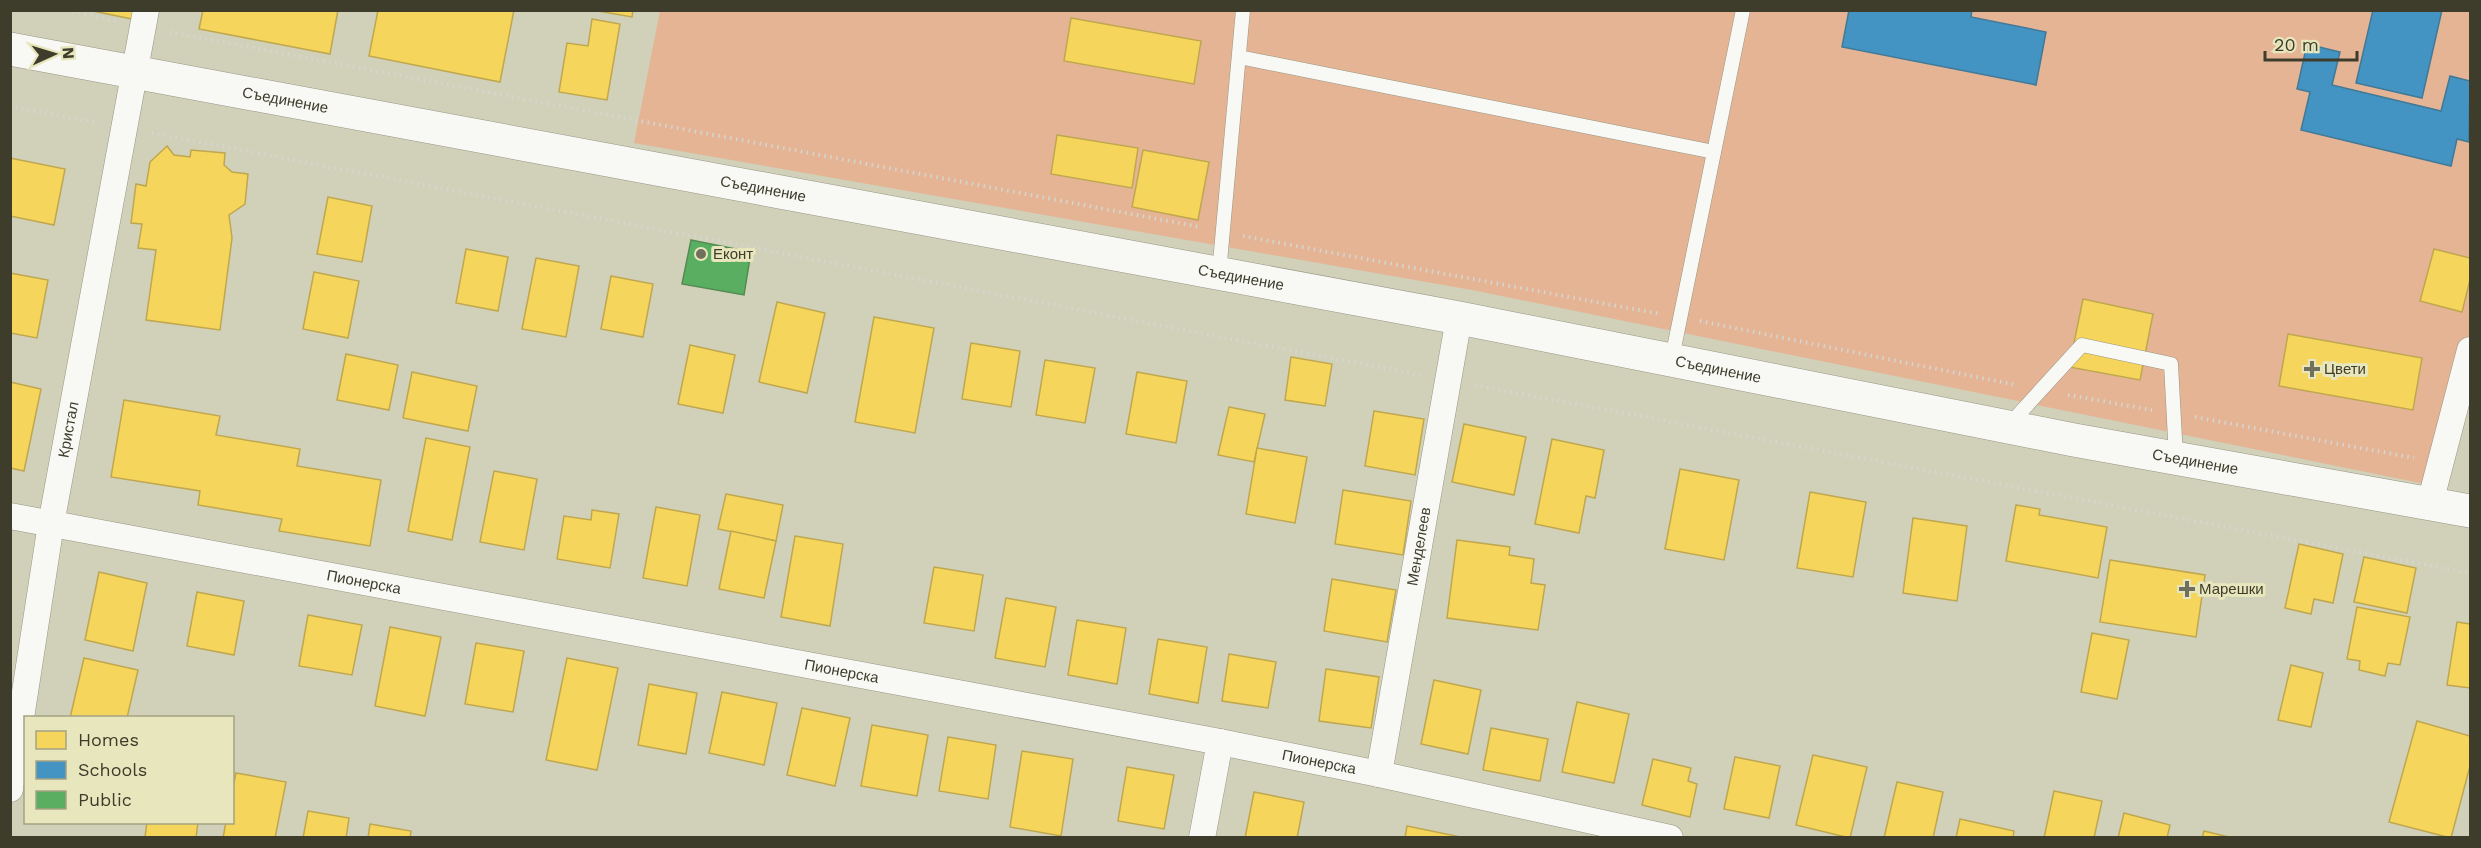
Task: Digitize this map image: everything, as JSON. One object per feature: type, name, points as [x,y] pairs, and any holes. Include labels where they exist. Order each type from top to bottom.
[{"type":"street","name":"Кристал","points":[[10,789],[51,524],[133,72],[145,19]]},
{"type":"street","name":"Съединение","points":[[10,49],[1672,358],[2008,426],[2470,511]]},
{"type":"street","name":"Менделеев","points":[[1379,774],[1459,318]]},
{"type":"street","points":[[2430,503],[2470,350]]},
{"type":"street","name":"Пионерска","points":[[10,516],[1220,742],[1670,837]]},
{"type":"street","points":[[1202,837],[1220,742]]},
{"type":"lane","points":[[1218,273],[1243,10]]},
{"type":"lane","points":[[1672,358],[1743,10]]},
{"type":"lane","points":[[1239,57],[1714,152]]},
{"type":"lane","points":[[2008,426],[2082,345],[2171,364],[2176,458]]},
{"type":"path","points":[[67,10],[145,19],[1222,232],[1680,317],[2041,390],[2441,463]]},
{"type":"path","points":[[10,106],[1448,381],[2470,573]]},
{"type":"shaded area","points":[[660,11],[2470,11],[2470,357],[2440,487],[1472,290],[634,143]]},
{"type":"building: Homes","points":[[88,10],[139,10],[137,20]]},
{"type":"building: Homes","points":[[203,10],[338,10],[330,54],[199,29]]},
{"type":"building: Homes","points":[[378,10],[514,10],[500,82],[369,56]]},
{"type":"building: Homes","points":[[592,10],[633,10],[632,17]]},
{"type":"building: Homes","points":[[1071,18],[1201,41],[1194,84],[1064,61]]},
{"type":"building: Homes","points":[[592,19],[620,24],[607,100],[559,92],[567,43],[588,46]]},
{"type":"building: Homes","points":[[1057,135],[1138,148],[1132,188],[1051,174]]},
{"type":"building: Homes","points":[[167,146],[174,155],[190,157],[191,150],[225,153],[224,165],[232,172],[248,174],[245,204],[229,215],[232,238],[220,330],[146,320],[156,250],[138,248],[142,224],[131,223],[136,184],[146,186],[150,162]]},
{"type":"building: Homes","points":[[1143,150],[1209,162],[1198,220],[1132,207]]},
{"type":"building: Homes","points":[[10,158],[65,169],[54,225],[10,216]]},
{"type":"building: Homes","points":[[328,197],[372,206],[362,262],[317,254]]},
{"type":"building: Homes","points":[[466,249],[508,257],[498,311],[456,303]]},
{"type":"building: Homes","points":[[2434,249],[2470,258],[2470,280],[2462,312],[2420,301]]},
{"type":"building: Homes","points":[[536,258],[579,266],[566,337],[522,329]]},
{"type":"building: Homes","points":[[314,272],[359,281],[348,338],[303,329]]},
{"type":"building: Homes","points":[[10,273],[48,280],[37,338],[10,333]]},
{"type":"building: Homes","points":[[611,276],[653,284],[643,337],[601,329]]},
{"type":"building: Homes","points":[[2083,299],[2153,314],[2140,380],[2069,367]]},
{"type":"building: Homes","points":[[777,302],[825,313],[807,393],[759,382]]},
{"type":"building: Homes","points":[[874,317],[934,328],[915,433],[855,422]]},
{"type":"building: Homes","points":[[2288,334],[2422,358],[2413,410],[2279,386]]},
{"type":"building: Homes","points":[[971,343],[1020,351],[1011,407],[962,399]]},
{"type":"building: Homes","points":[[690,345],[735,355],[723,413],[678,404]]},
{"type":"building: Homes","points":[[346,354],[398,365],[389,410],[337,400]]},
{"type":"building: Homes","points":[[1291,357],[1332,364],[1325,406],[1285,400]]},
{"type":"building: Homes","points":[[1045,360],[1095,368],[1085,423],[1036,415]]},
{"type":"building: Homes","points":[[412,372],[477,386],[468,431],[403,418]]},
{"type":"building: Homes","points":[[1137,372],[1187,381],[1176,443],[1126,434]]},
{"type":"building: Homes","points":[[10,382],[41,389],[24,471],[10,468]]},
{"type":"building: Homes","points":[[124,400],[220,416],[216,435],[300,449],[297,466],[381,480],[370,546],[279,531],[282,519],[198,505],[200,491],[111,477]]},
{"type":"building: Homes","points":[[1229,407],[1265,414],[1254,462],[1218,455]]},
{"type":"building: Homes","points":[[1374,411],[1424,419],[1415,475],[1365,466]]},
{"type":"building: Homes","points":[[1464,424],[1526,437],[1514,495],[1452,482]]},
{"type":"building: Homes","points":[[426,438],[470,447],[452,540],[408,531]]},
{"type":"building: Homes","points":[[1552,439],[1604,450],[1595,498],[1586,496],[1579,533],[1535,524]]},
{"type":"building: Homes","points":[[1257,448],[1307,457],[1295,523],[1246,514]]},
{"type":"building: Homes","points":[[1680,469],[1739,480],[1724,560],[1665,549]]},
{"type":"building: Homes","points":[[494,471],[537,479],[524,550],[480,542]]},
{"type":"building: Homes","points":[[1343,490],[1411,501],[1403,555],[1335,544]]},
{"type":"building: Homes","points":[[1810,492],[1866,502],[1853,577],[1797,568]]},
{"type":"building: Homes","points":[[726,494],[783,505],[776,541],[718,529]]},
{"type":"building: Homes","points":[[2016,505],[2040,509],[2039,515],[2107,527],[2098,578],[2006,561]]},
{"type":"building: Homes","points":[[656,507],[700,515],[687,586],[643,578]]},
{"type":"building: Homes","points":[[592,510],[619,514],[610,568],[557,559],[564,516],[591,520]]},
{"type":"building: Homes","points":[[1913,518],[1967,526],[1957,601],[1903,593]]},
{"type":"building: Homes","points":[[731,531],[776,541],[764,598],[719,589]]},
{"type":"building: Homes","points":[[795,536],[843,544],[830,626],[781,617]]},
{"type":"building: Homes","points":[[1457,540],[1510,547],[1509,555],[1534,559],[1531,583],[1545,585],[1538,630],[1447,618]]},
{"type":"building: Homes","points":[[2299,544],[2343,554],[2333,603],[2314,599],[2311,614],[2285,608]]},
{"type":"building: Homes","points":[[2364,557],[2416,568],[2407,613],[2354,602]]},
{"type":"building: Homes","points":[[2110,560],[2205,575],[2196,637],[2100,622]]},
{"type":"building: Homes","points":[[934,567],[983,575],[974,631],[924,623]]},
{"type":"building: Homes","points":[[99,572],[147,583],[133,651],[85,640]]},
{"type":"building: Homes","points":[[1332,579],[1396,590],[1387,642],[1324,631]]},
{"type":"building: Homes","points":[[197,592],[244,601],[234,655],[187,646]]},
{"type":"building: Homes","points":[[1006,598],[1056,607],[1045,667],[995,658]]},
{"type":"building: Homes","points":[[2357,607],[2410,617],[2400,665],[2388,663],[2385,676],[2359,670],[2360,661],[2347,659]]},
{"type":"building: Homes","points":[[308,615],[362,625],[352,675],[299,666]]},
{"type":"building: Homes","points":[[1077,620],[1126,628],[1117,684],[1068,675]]},
{"type":"building: Homes","points":[[2457,622],[2470,624],[2470,688],[2447,685]]},
{"type":"building: Homes","points":[[390,627],[441,637],[425,716],[375,706]]},
{"type":"building: Homes","points":[[2092,633],[2129,640],[2117,699],[2081,692]]},
{"type":"building: Homes","points":[[1158,639],[1207,647],[1198,703],[1149,694]]},
{"type":"building: Homes","points":[[476,643],[524,651],[513,712],[465,704]]},
{"type":"building: Homes","points":[[1229,654],[1276,662],[1268,708],[1222,701]]},
{"type":"building: Homes","points":[[84,658],[138,670],[127,716],[70,716]]},
{"type":"building: Homes","points":[[567,658],[618,668],[597,770],[546,760]]},
{"type":"building: Homes","points":[[2291,665],[2323,673],[2311,727],[2278,720]]},
{"type":"building: Homes","points":[[1326,669],[1379,677],[1371,728],[1319,721]]},
{"type":"building: Homes","points":[[1434,680],[1481,690],[1468,754],[1421,744]]},
{"type":"building: Homes","points":[[649,684],[697,693],[686,754],[638,745]]},
{"type":"building: Homes","points":[[722,692],[777,703],[764,765],[709,753]]},
{"type":"building: Homes","points":[[1577,702],[1629,714],[1614,783],[1562,772]]},
{"type":"building: Homes","points":[[802,708],[850,718],[835,786],[787,775]]},
{"type":"building: Homes","points":[[2417,721],[2470,736],[2470,766],[2451,838],[2389,822]]},
{"type":"building: Homes","points":[[872,725],[928,735],[917,796],[861,786]]},
{"type":"building: Homes","points":[[1491,728],[1548,739],[1540,781],[1483,770]]},
{"type":"building: Homes","points":[[948,737],[996,745],[988,799],[939,791]]},
{"type":"building: Homes","points":[[1022,751],[1073,759],[1061,836],[1010,827]]},
{"type":"building: Homes","points":[[1813,755],[1867,767],[1850,838],[1796,825]]},
{"type":"building: Homes","points":[[1735,757],[1780,766],[1769,818],[1724,809]]},
{"type":"building: Homes","points":[[1653,759],[1691,768],[1688,781],[1697,784],[1690,817],[1642,805]]},
{"type":"building: Homes","points":[[1127,767],[1174,775],[1164,829],[1118,821]]},
{"type":"building: Homes","points":[[236,773],[286,782],[275,838],[223,838],[226,824],[234,824]]},
{"type":"building: Homes","points":[[1897,782],[1943,792],[1933,838],[1884,838]]},
{"type":"building: Homes","points":[[2054,791],[2102,801],[2094,838],[2044,838]]},
{"type":"building: Homes","points":[[1254,792],[1304,802],[1297,838],[1245,838]]},
{"type":"building: Homes","points":[[308,811],[349,818],[346,838],[303,838]]},
{"type":"building: Homes","points":[[2124,813],[2170,825],[2167,838],[2118,838]]},
{"type":"building: Homes","points":[[1960,819],[2014,831],[2013,838],[1956,838]]},
{"type":"building: Homes","points":[[147,824],[198,824],[196,838],[145,837]]},
{"type":"building: Homes","points":[[370,824],[411,831],[410,838],[368,838]]},
{"type":"building: Homes","points":[[1407,826],[1461,837],[1461,838],[1405,838]]},
{"type":"building: Homes","points":[[2204,831],[2233,838],[2202,838]]},
{"type":"building: Schools","points":[[1849,10],[1972,10],[1971,17],[2046,32],[2036,85],[1842,47]]},
{"type":"building: Schools","points":[[2373,10],[2442,10],[2422,98],[2356,83]]},
{"type":"building: Schools","points":[[2307,44],[2340,52],[2332,85],[2441,111],[2450,76],[2470,81],[2469,142],[2457,139],[2451,166],[2301,130],[2310,92],[2297,89]]},
{"type":"building: Public","points":[[691,240],[751,252],[744,295],[682,284]]},
{"type":"place","name":"Еконт","points":[[701,254]]},
{"type":"place","name":"Цвети","points":[[2312,369]]},
{"type":"place","name":"Марешки","points":[[2187,589]]}]
